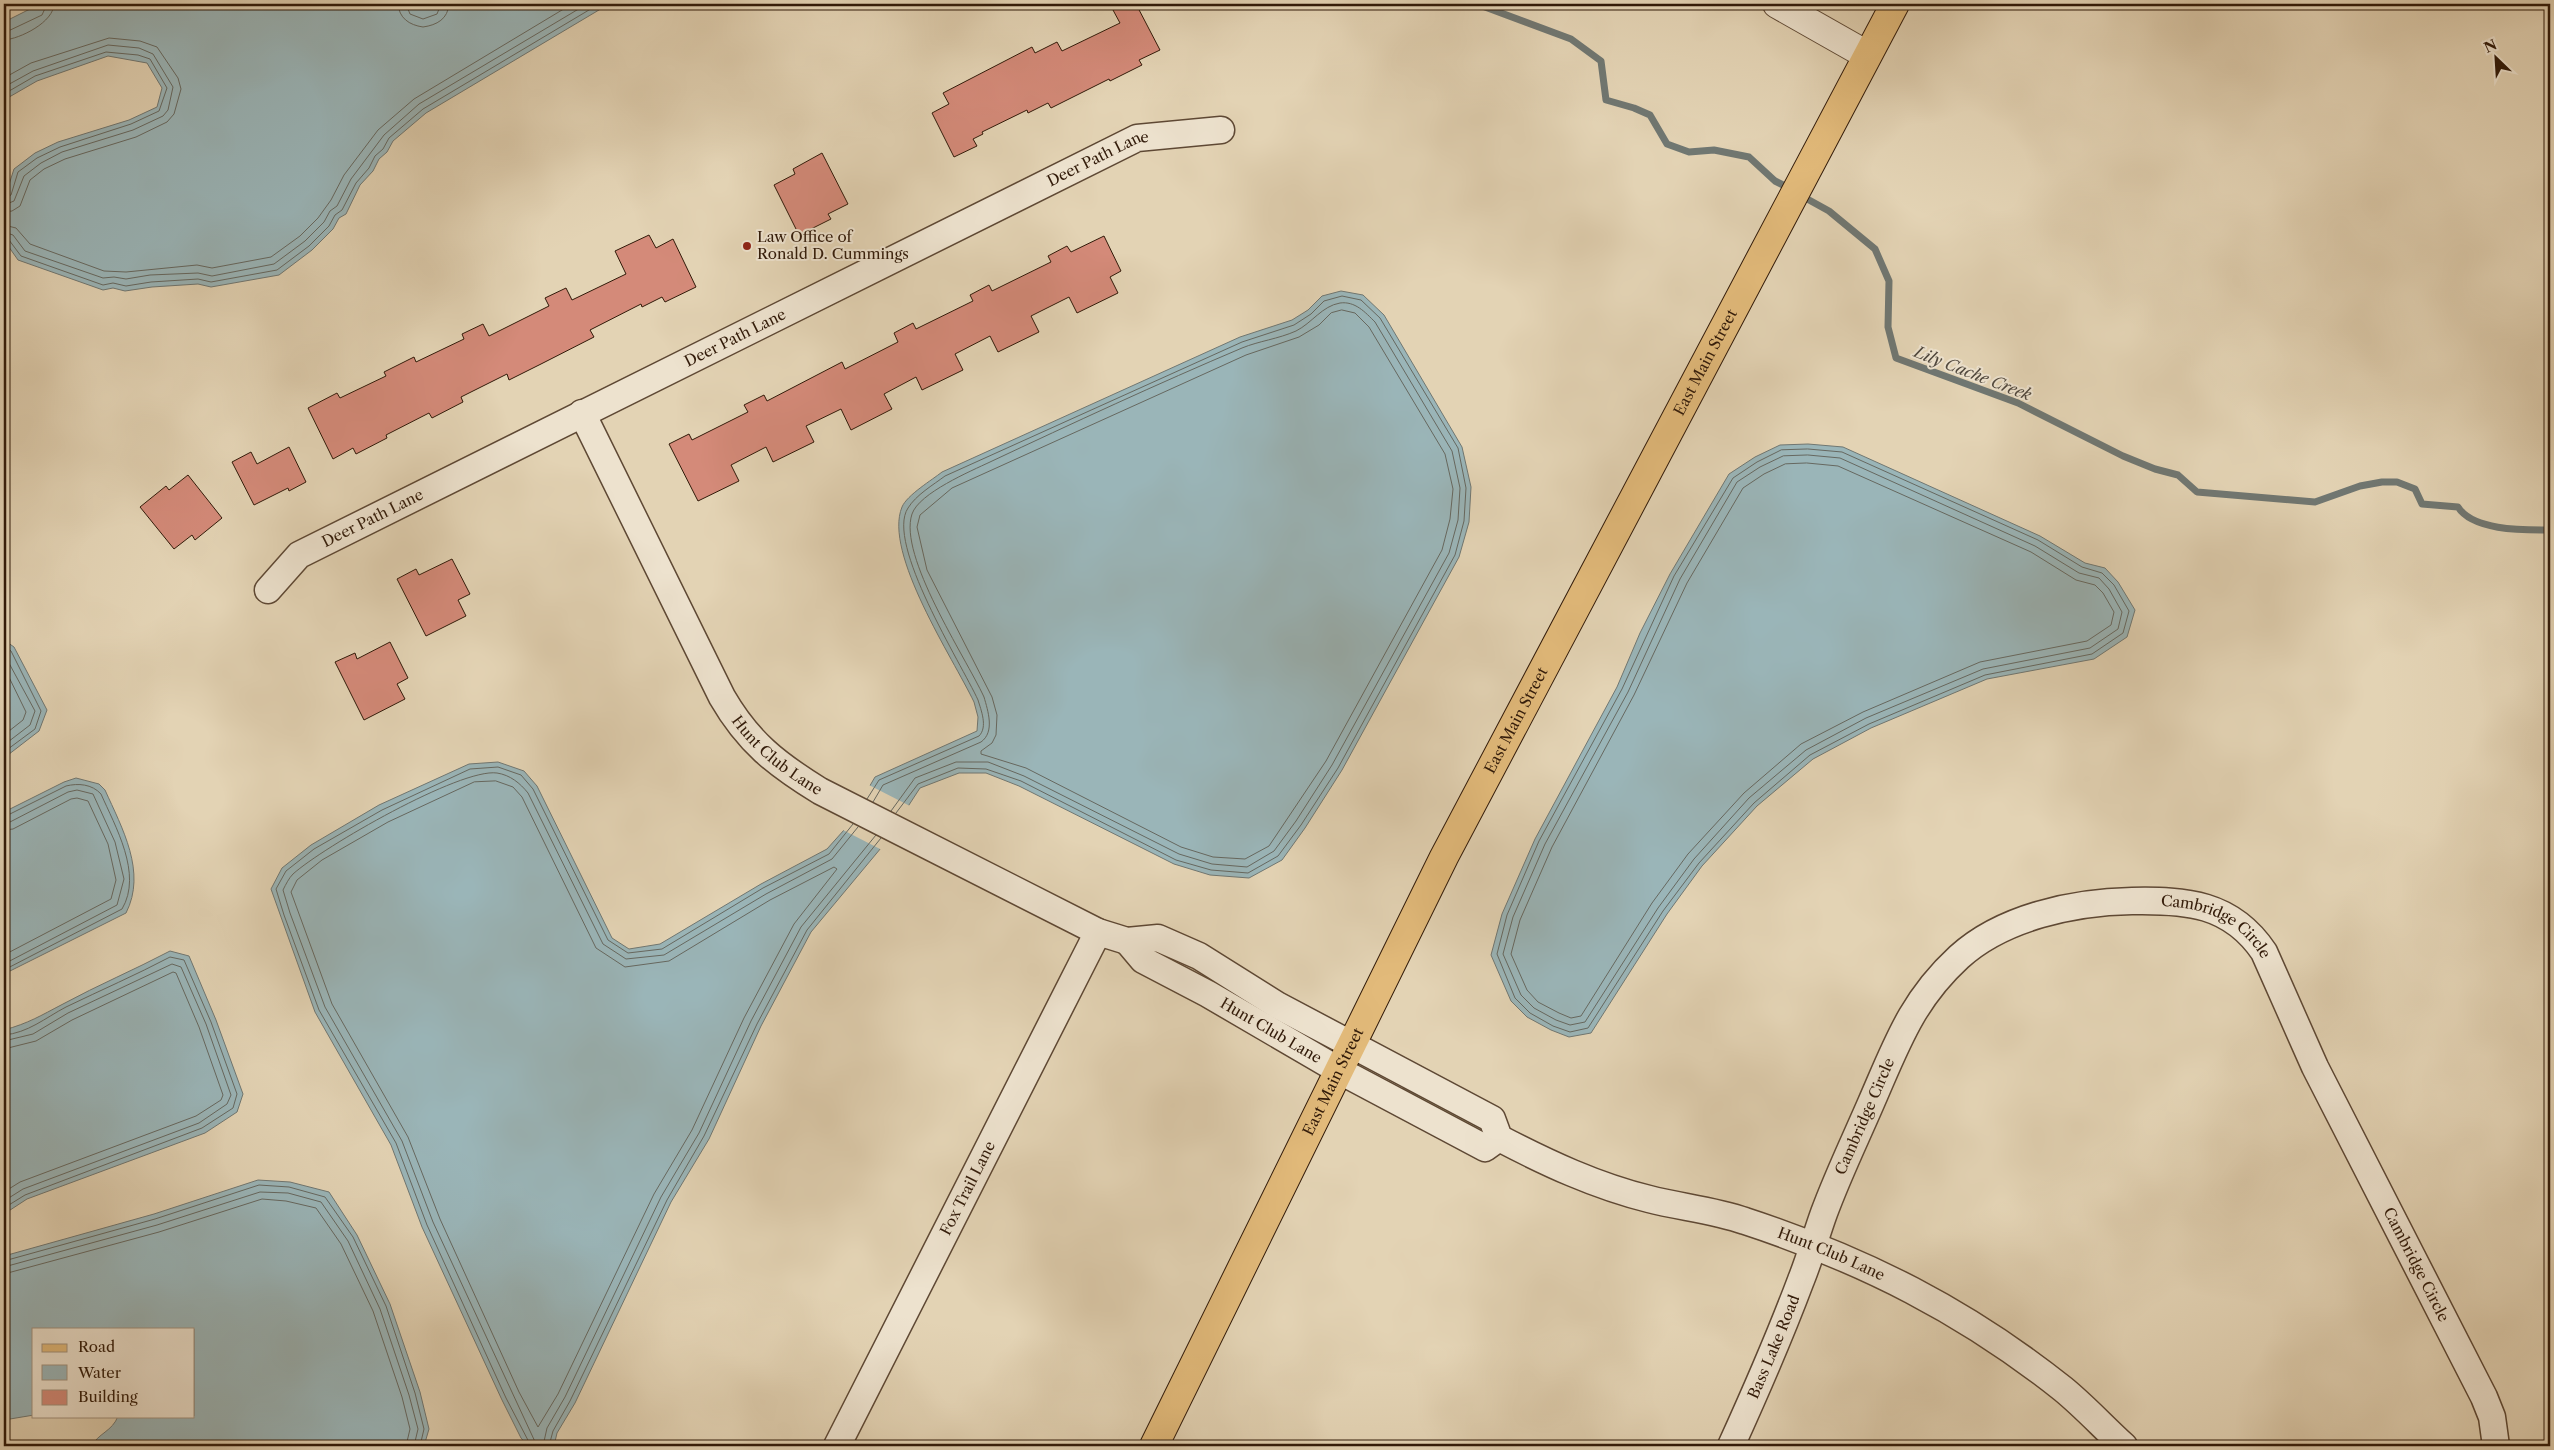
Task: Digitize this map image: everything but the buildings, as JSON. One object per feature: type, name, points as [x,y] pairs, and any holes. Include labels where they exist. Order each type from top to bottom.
[{"type":"main road","name":"East Main Street","points":[[1154,1446],[1471,804],[1895,4]]},
{"type":"street","points":[[1777,4],[1867,55]]},
{"type":"street","name":"Deer Path Lane","points":[[268,590],[300,555],[1137,138],[1221,130]]},
{"type":"street","name":"Hunt Club Lane","points":[[582,413],[734,718],[750,739],[774,761],[832,797],[1098,932],[1127,941],[1158,938],[1199,956],[1277,1005],[1354,1044],[1492,1119],[1499,1138],[1564,1171],[1647,1199],[1743,1220],[1813,1246],[1897,1281],[1992,1336],[2066,1391],[2124,1446]]},
{"type":"street","name":"Cambridge Circle","points":[[1813,1246],[1846,1158],[1896,1044],[1922,995],[1960,956],[1989,936],[2040,915],[2067,908],[2108,902],[2154,900],[2207,906],[2242,926],[2253,935],[2264,952],[2312,1060],[2484,1397],[2492,1417],[2496,1446]]},
{"type":"street","name":"Fox Trail Lane","points":[[837,1446],[1098,932]]},
{"type":"street","name":"Hunt Club Lane","points":[[1127,941],[1143,960],[1208,994],[1340,1071],[1484,1148],[1499,1138]]},
{"type":"street","name":"Bass Lake Road","points":[[1731,1446],[1771,1358],[1813,1246]]},
{"type":"green space","points":[[1403,1088],[1483,1127],[1484,1135],[1399,1091]]},
{"type":"water","points":[[40,4],[411,4],[423,8],[437,4],[609,4],[426,113],[393,141],[387,152],[379,159],[373,171],[360,185],[346,214],[339,218],[333,229],[312,250],[279,275],[211,287],[198,284],[125,291],[113,288],[103,290],[18,260],[4,240],[4,200],[14,169],[35,153],[58,142],[129,120],[157,107],[162,88],[147,63],[108,56],[37,81],[4,100],[4,22]]},
{"type":"water","points":[[1341,291],[1363,295],[1384,315],[1462,447],[1471,487],[1469,522],[1459,557],[1342,770],[1305,828],[1282,860],[1249,878],[1210,875],[1174,864],[1019,786],[986,773],[959,773],[920,788],[881,848],[811,932],[761,1026],[709,1139],[671,1202],[575,1403],[557,1433],[554,1446],[528,1446],[521,1438],[502,1400],[422,1227],[391,1145],[315,1012],[271,889],[282,868],[311,845],[379,805],[469,764],[498,762],[524,771],[537,786],[612,938],[629,949],[660,944],[761,884],[827,849],[844,830],[875,777],[977,731],[978,717],[974,702],[923,605],[902,551],[899,527],[902,507],[909,498],[942,472],[1240,337],[1292,320],[1308,310],[1322,296]]},
{"type":"water","points":[[1808,444],[1843,447],[2040,536],[2085,563],[2105,568],[2118,582],[2135,610],[2127,637],[2094,659],[1987,679],[1871,728],[1813,759],[1757,806],[1702,866],[1667,914],[1591,1033],[1569,1037],[1551,1030],[1527,1017],[1511,1001],[1491,955],[1502,914],[1535,839],[1617,687],[1640,633],[1670,574],[1729,474],[1755,457],[1780,445]]},
{"type":"water","points":[[4,640],[14,647],[47,710],[39,731],[4,758]]},
{"type":"water","points":[[76,778],[99,784],[105,790],[130,850],[134,882],[132,898],[126,913],[4,974],[4,812],[64,782]]},
{"type":"water","points":[[170,951],[189,956],[216,1020],[243,1094],[237,1112],[205,1133],[27,1199],[4,1214],[4,1030],[34,1019]]},
{"type":"water","points":[[258,1180],[290,1182],[329,1192],[357,1235],[390,1304],[420,1392],[429,1429],[424,1446],[92,1446],[97,1438],[113,1425],[117,1418],[195,1418],[195,1328],[32,1328],[32,1415],[4,1420],[4,1256],[154,1214]]},
{"type":"pier","points":[[867,784],[910,806],[882,850],[841,829]]},
{"type":"waterway","name":"Lily Cache Creek","points":[[1477,4],[1571,39],[1601,61],[1606,100],[1650,115],[1667,144],[1689,152],[1714,150],[1749,157],[1775,181],[1791,189]]},
{"type":"waterway","name":"Lily Cache Creek","points":[[1800,195],[1829,211],[1875,249],[1889,281],[1888,327],[1896,358],[2018,403],[2123,456],[2155,469],[2178,475],[2197,492],[2315,502],[2360,486],[2382,482],[2397,482],[2415,489],[2422,504],[2458,507],[2465,515],[2487,525],[2500,528],[2550,530]]},
{"type":"place","name":"Law Office of Ronald D. Cummings","points":[[747,246]]}]
